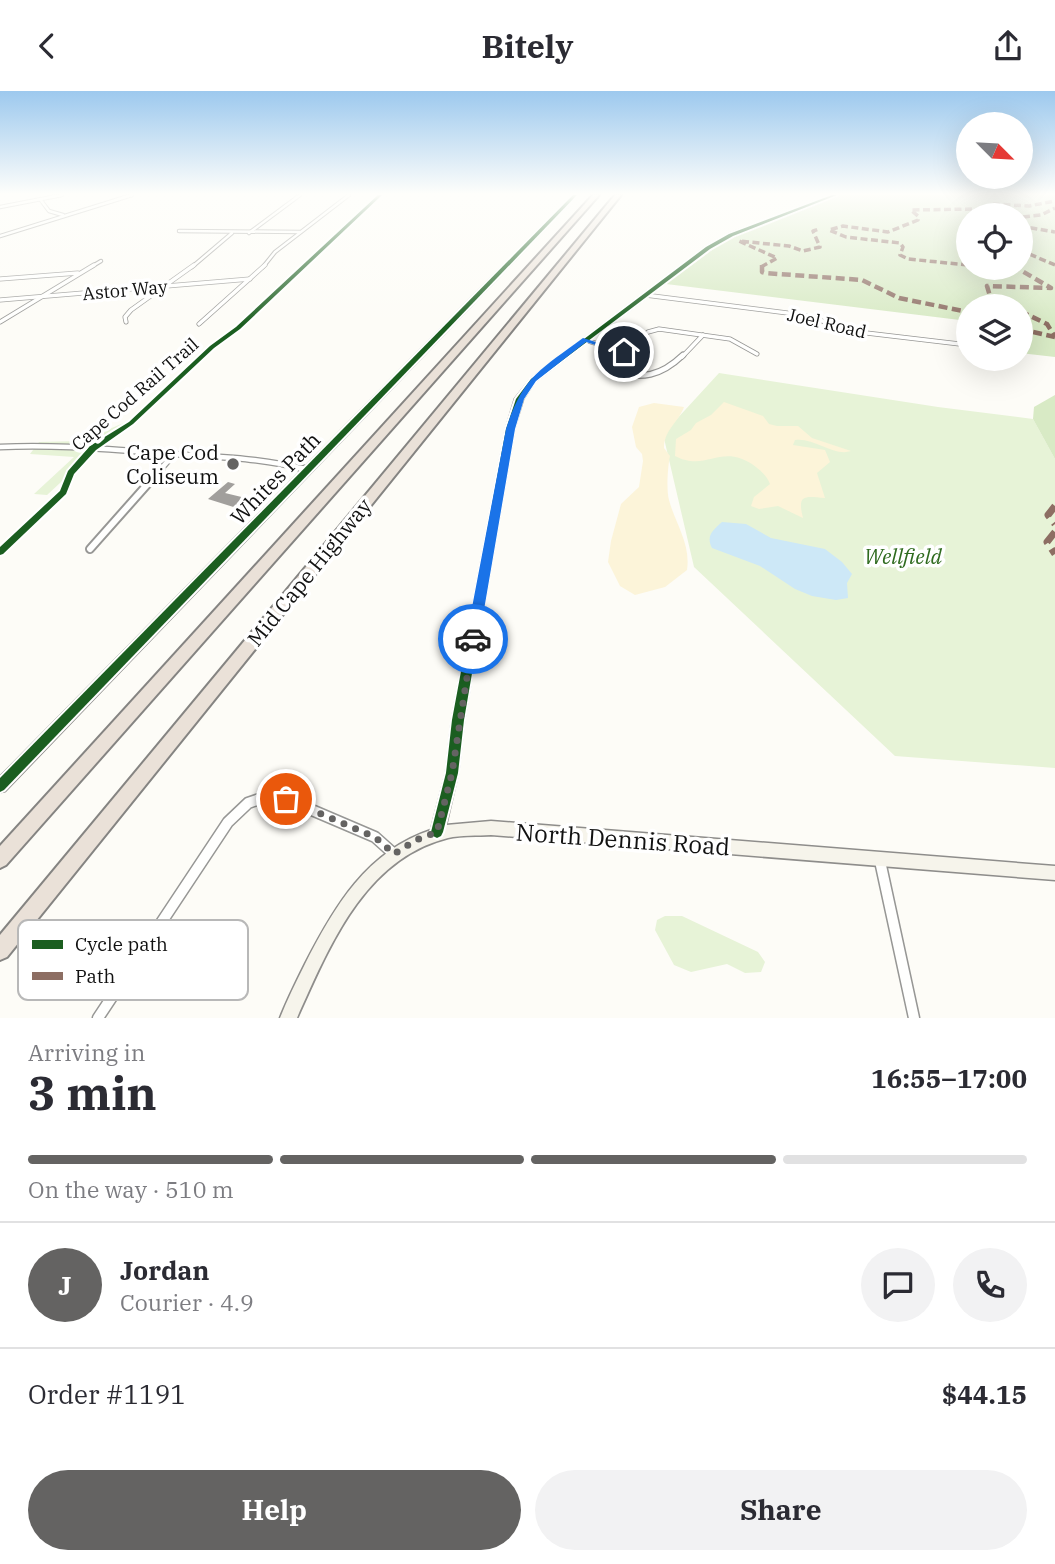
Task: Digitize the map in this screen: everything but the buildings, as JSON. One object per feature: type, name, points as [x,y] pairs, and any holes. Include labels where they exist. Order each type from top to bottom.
[{"type":"highway","name":"Mid Cape Highway","points":[[0,859],[557,238]]},
{"type":"highway","name":"Mid Cape Highway","points":[[25,920],[583,238]]},
{"type":"highway","name":"Mid Cape Highway","points":[[0,950],[18,928]]},
{"type":"street","points":[[126,322],[125,317],[131,310],[225,238]]},
{"type":"street","points":[[199,324],[293,238]]},
{"type":"street","name":"Whites Path","points":[[0,786],[533,238]]},
{"type":"street","points":[[437,832],[452,773],[460,708],[515,411],[524,391],[533,380],[585,340],[724,238]]},
{"type":"street","points":[[0,322],[101,261]]},
{"type":"street","points":[[0,279],[81,273]]},
{"type":"street","name":"Astor Way","points":[[0,300],[250,279]]},
{"type":"street","name":"Joel Road","points":[[645,295],[803,315],[858,332],[956,344]]},
{"type":"street","points":[[703,335],[667,371],[656,376],[613,371],[610,365],[656,329],[703,335],[730,339],[757,354]]},
{"type":"street","points":[[585,340],[624,352]]},
{"type":"street","points":[[0,447],[49,444],[279,463],[307,470]]},
{"type":"street","points":[[90,549],[174,454]]},
{"type":"street","points":[[163,920],[228,822],[248,803],[268,796],[286,799],[375,837],[394,854]]},
{"type":"street","name":"North Dennis Road","points":[[288,1018],[320,952],[367,878],[394,854],[416,840],[437,832],[475,827],[1055,873]]},
{"type":"street","points":[[880,859],[914,1018]]},
{"type":"street","points":[[98,1018],[110,1000]]},
{"type":"green space","points":[[729,238],[956,238],[956,280],[1033,280],[1033,238],[1055,238],[1055,357],[1033,354],[1033,294],[956,294],[956,320],[666,284]]},
{"type":"green space","name":"Wellfield","points":[[719,373],[1033,419],[1055,459],[1055,768],[895,756],[694,567],[663,434]]},
{"type":"green space","points":[[1055,395],[1055,459],[1033,419],[1034,407]]},
{"type":"green space","points":[[126,422],[47,495],[34,494],[74,457],[30,454],[39,442],[81,441]]},
{"type":"green space","points":[[665,916],[682,916],[758,952],[765,962],[761,972],[745,973],[727,964],[691,972],[674,965],[655,930],[657,920]]},
{"type":"sand","points":[[724,402],[763,416],[769,424],[798,426],[812,438],[851,451],[838,451],[809,441],[795,440],[793,445],[825,450],[830,462],[817,473],[825,498],[804,498],[801,504],[803,518],[778,506],[759,509],[751,506],[754,497],[770,484],[762,472],[744,460],[724,457],[697,461],[675,456],[676,439],[711,415]]},
{"type":"sand","points":[[654,403],[684,407],[666,436],[664,448],[670,456],[668,495],[685,542],[688,560],[687,570],[665,587],[635,595],[620,586],[608,562],[621,504],[639,487],[643,461],[642,454],[636,447],[632,427],[639,407]]},
{"type":"water","points":[[722,522],[746,524],[771,538],[825,549],[852,574],[847,583],[848,598],[836,600],[812,596],[795,589],[760,566],[712,548],[711,534]]},
{"type":"marked path","points":[[816,238],[820,247],[803,251],[789,246],[739,241],[777,258],[761,266],[762,272],[765,273],[862,280],[899,298],[956,310]]},
{"type":"marked path","points":[[857,238],[900,243],[903,247],[900,255],[908,259],[956,264]]},
{"type":"marked path","points":[[1033,256],[1055,265]]},
{"type":"marked path","points":[[989,294],[987,286],[1051,288],[1033,277]]},
{"type":"marked path","points":[[1033,317],[1047,324],[1055,337]]},
{"type":"marked path","points":[[1033,332],[1055,337]]},
{"type":"marked path","points":[[1055,506],[1048,515],[1055,524]]},
{"type":"marked path","points":[[1055,532],[1047,542],[1055,554]]},
{"type":"cycle path","name":"Cape Cod Rail Trail","points":[[0,552],[63,492],[71,473],[93,448],[131,423],[334,238]]},
{"type":"cycle path","points":[[0,786],[533,238]]},
{"type":"cycle path","points":[[437,832],[452,773],[458,720],[510,429],[519,399],[533,380],[708,248],[725,238]]},
{"type":"way so far","points":[[286,799],[375,837],[394,854],[416,840],[437,832],[452,773],[458,720],[473,639]]},
{"type":"place","name":"Cape Cod Coliseum","points":[[233,464]]},
{"type":"route","points":[[473,639],[510,429],[524,391],[552,364],[585,340],[624,352]]}]
